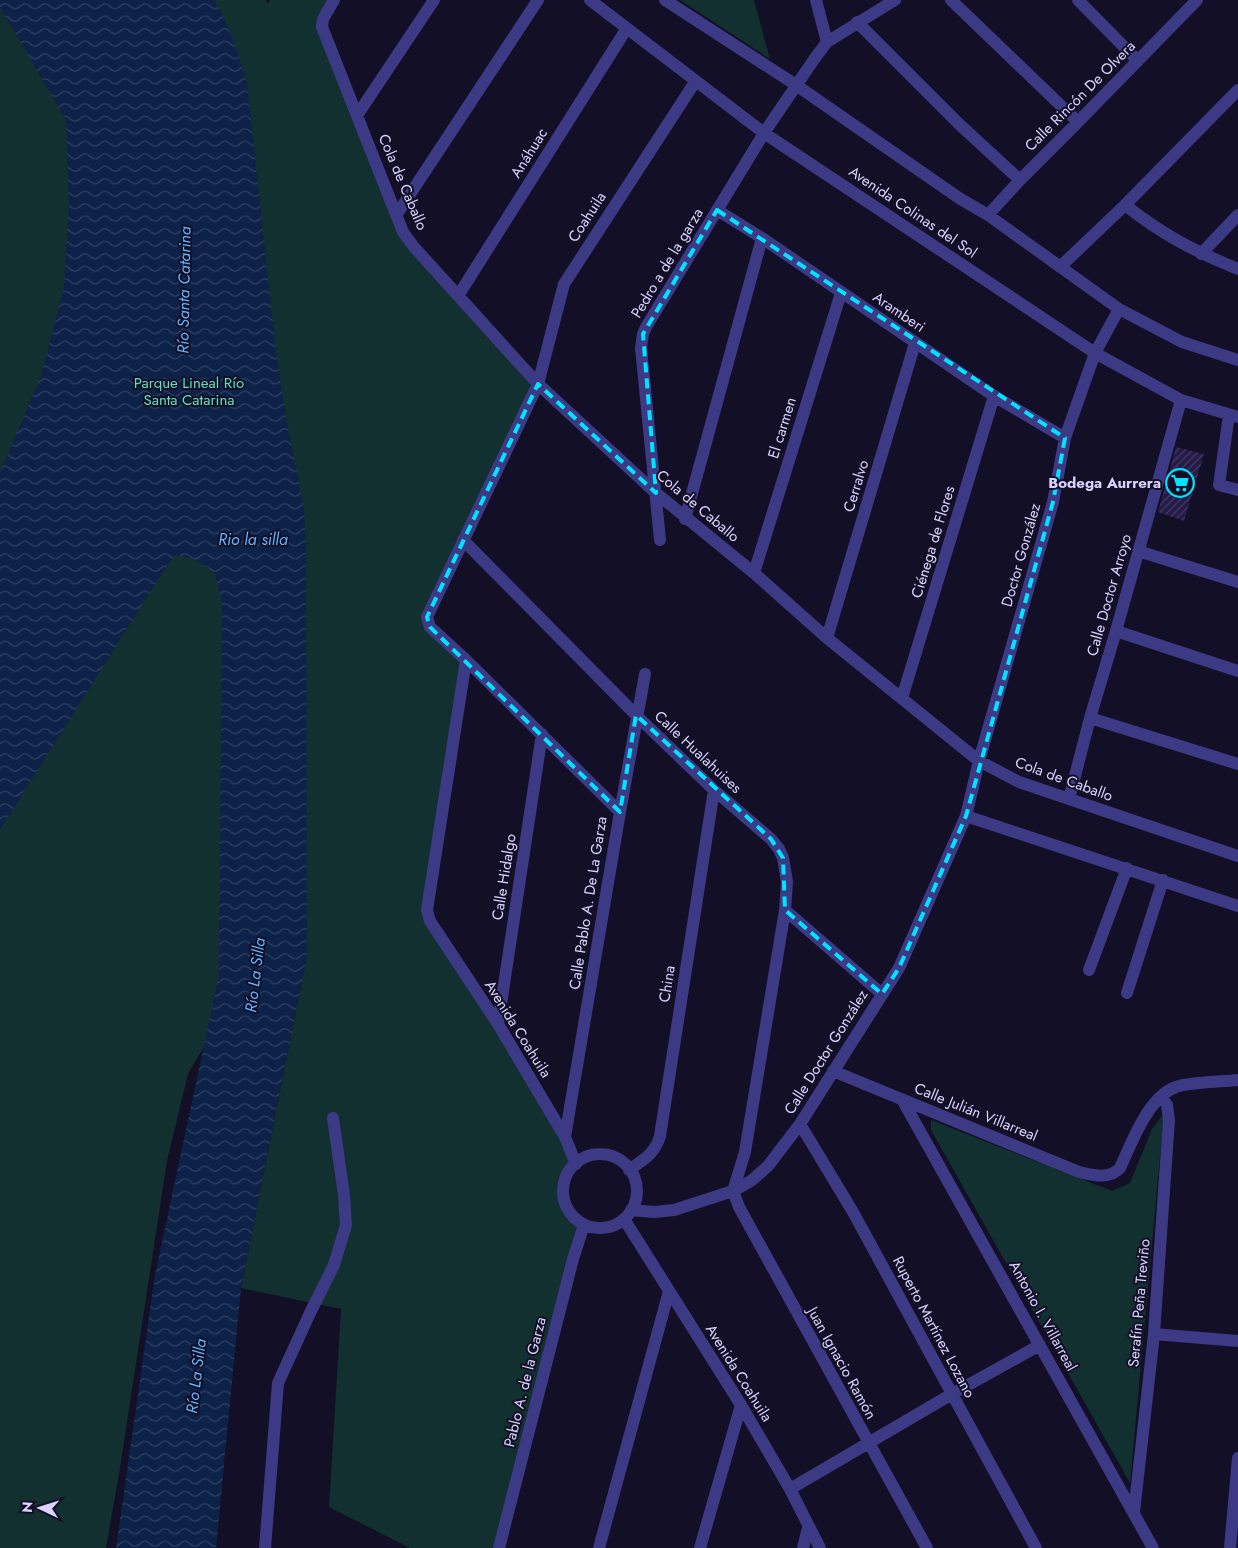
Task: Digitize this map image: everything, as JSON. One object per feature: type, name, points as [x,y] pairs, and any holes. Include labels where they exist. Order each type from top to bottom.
[{"type":"street","name":"Cola de Caballo","points":[[334,0],[323,19],[322,27],[358,114],[403,232],[414,247],[538,384],[685,519],[754,573],[827,638],[979,760],[1019,782],[1238,856]]},
{"type":"street","points":[[358,114],[434,0]]},
{"type":"street","points":[[397,214],[538,0]]},
{"type":"street","name":"Avenida Colinas del Sol","points":[[590,0],[764,133],[1095,353],[1181,400],[1234,416]]},
{"type":"street","points":[[666,0],[796,85],[959,198],[988,215],[1119,308],[1182,342],[1238,360]]},
{"type":"street","points":[[816,0],[827,42],[895,0]]},
{"type":"street","points":[[951,0],[1078,122]]},
{"type":"street","points":[[1078,0],[1138,61]]},
{"type":"street","name":"Calle Rincón De Olvera","points":[[988,215],[1197,0]]},
{"type":"street","points":[[857,22],[959,124],[1020,180]]},
{"type":"street","name":"Anáhuac","points":[[458,296],[627,28]]},
{"type":"street","name":"Pedro a de la garza","points":[[660,540],[642,348],[643,334],[764,133],[827,42]]},
{"type":"street","name":"Coahuila","points":[[466,660],[430,627],[427,621],[428,612],[538,384],[559,295],[564,284],[695,82]]},
{"type":"street","points":[[1060,267],[1125,205],[1238,90]]},
{"type":"street","points":[[1125,205],[1148,223],[1201,254],[1238,269]]},
{"type":"street","name":"Aramberi","points":[[717,210],[762,238],[994,396],[1065,438]]},
{"type":"street","points":[[1201,254],[1238,215]]},
{"type":"street","points":[[685,519],[762,238]]},
{"type":"street","name":"El carmen","points":[[754,573],[841,293]]},
{"type":"street","name":"Doctor González","points":[[966,816],[979,760],[1053,502],[1065,438],[1095,353],[1119,308]]},
{"type":"street","name":"Cerralvo","points":[[827,638],[915,343]]},
{"type":"street","name":"Ciénega de Flores","points":[[902,698],[994,396]]},
{"type":"street","name":"Calle Doctor Arroyo","points":[[1069,799],[1090,718],[1181,400]]},
{"type":"street","points":[[1234,416],[1219,485],[1238,490]]},
{"type":"street","name":"Calle Hualahuises","points":[[463,540],[636,716],[714,790],[771,839],[783,858],[786,882],[784,910],[745,1152],[733,1191]]},
{"type":"street","points":[[1138,551],[1238,582]]},
{"type":"street","points":[[1116,632],[1238,671]]},
{"type":"street","points":[[466,660],[620,812]]},
{"type":"street","name":"Avenida Coahuila","points":[[466,660],[426,906],[427,914],[498,1024],[565,1137],[576,1164]]},
{"type":"street","name":"Calle Pablo A. De La Garza","points":[[565,1137],[636,716],[645,674]]},
{"type":"street","points":[[1090,718],[1238,764]]},
{"type":"street","name":"Calle Hidalgo","points":[[498,1024],[542,734]]},
{"type":"street","name":"China","points":[[629,1170],[651,1154],[660,1136],[714,790]]},
{"type":"street","points":[[966,816],[1238,906]]},
{"type":"street","name":"Calle Doctor González","points":[[628,1215],[674,1210],[733,1191],[751,1181],[768,1166],[800,1124],[899,968],[966,816]]},
{"type":"street","points":[[1089,970],[1126,868]]},
{"type":"street","points":[[1127,993],[1163,880]]},
{"type":"street","points":[[784,910],[882,994]]},
{"type":"street","name":"Calle Julián Villarreal","points":[[833,1071],[1079,1172],[1094,1175],[1108,1175],[1120,1168],[1143,1119],[1161,1097]]},
{"type":"street","points":[[1161,1097],[1174,1087],[1238,1080]]},
{"type":"street","name":"Serafín Peña Treviño","points":[[1134,1512],[1154,1334],[1169,1120],[1167,1105],[1161,1097]]},
{"type":"street","name":"Antonio I. Villarreal","points":[[903,1101],[1153,1548]]},
{"type":"street","points":[[265,1548],[278,1383],[334,1265],[346,1225],[344,1195],[333,1118]]},
{"type":"street","name":"Ruperto Martínez Lozano","points":[[800,1124],[853,1212],[1036,1548]]},
{"type":"street","points":[[594,1155],[607,1155],[620,1160],[629,1170],[635,1182],[637,1193],[628,1215],[614,1226],[602,1228],[584,1225],[570,1212],[565,1200],[565,1180],[576,1164],[594,1155]]},
{"type":"street","name":"Juan Ignacio Ramón","points":[[733,1191],[738,1207],[927,1548]]},
{"type":"street","name":"Avenida Coahuila","points":[[628,1215],[669,1291],[741,1405],[790,1490],[820,1548]]},
{"type":"street","name":"Pablo A. de la Garza","points":[[499,1548],[572,1259],[584,1225]]},
{"type":"street","points":[[599,1548],[669,1291]]},
{"type":"street","points":[[1154,1334],[1238,1341]]},
{"type":"street","points":[[790,1490],[952,1394],[1040,1345]]},
{"type":"street","points":[[700,1548],[741,1405]]},
{"type":"street","points":[[1230,1548],[1238,1458]]},
{"type":"street","points":[[803,1548],[808,1528]]},
{"type":"highlighted area","points":[[717,210],[1065,438],[1053,502],[966,816],[899,968],[882,994],[785,910],[783,858],[771,839],[636,715],[620,812],[430,627],[427,617],[538,384],[656,493],[643,334]]},
{"type":"green space","name":"Parque Lineal Río Santa Catarina","points":[[0,0],[265,0],[268,3],[270,0],[334,0],[323,19],[403,232],[538,384],[427,617],[466,660],[426,906],[576,1164],[567,1180],[564,1197],[570,1212],[584,1225],[499,1548],[410,1548],[329,1507],[341,1309],[241,1288],[307,956],[304,856],[281,916],[188,1074],[167,1161],[106,1548],[0,1548]]},
{"type":"green space","points":[[680,0],[754,0],[770,59]]},
{"type":"green space","points":[[1164,1113],[1130,1483],[931,1130],[931,1120],[1112,1191],[1130,1183],[1152,1129]]},
{"type":"water","points":[[0,0],[214,0],[229,30],[247,83],[276,352],[285,412],[304,508],[306,546],[307,956],[241,1288],[216,1548],[116,1548],[155,1275],[219,975],[222,601],[211,570],[197,561],[175,555],[0,830],[0,473],[41,376],[64,288],[69,205],[66,120],[0,7]]},
{"type":"building","name":"Bodega Aurrera","points":[[1176,447],[1204,454],[1184,521],[1158,512]]},
{"type":"place","name":"Bodega Aurrera","points":[[1180,483]]},
{"type":"water label","name":"Río Santa Catarina","points":[[184,290]]},
{"type":"water label","name":"Rio la silla","points":[[253,539]]},
{"type":"water label","name":"Río La Silla","points":[[255,975]]},
{"type":"water label","name":"Río La Silla","points":[[196,1376]]}]
